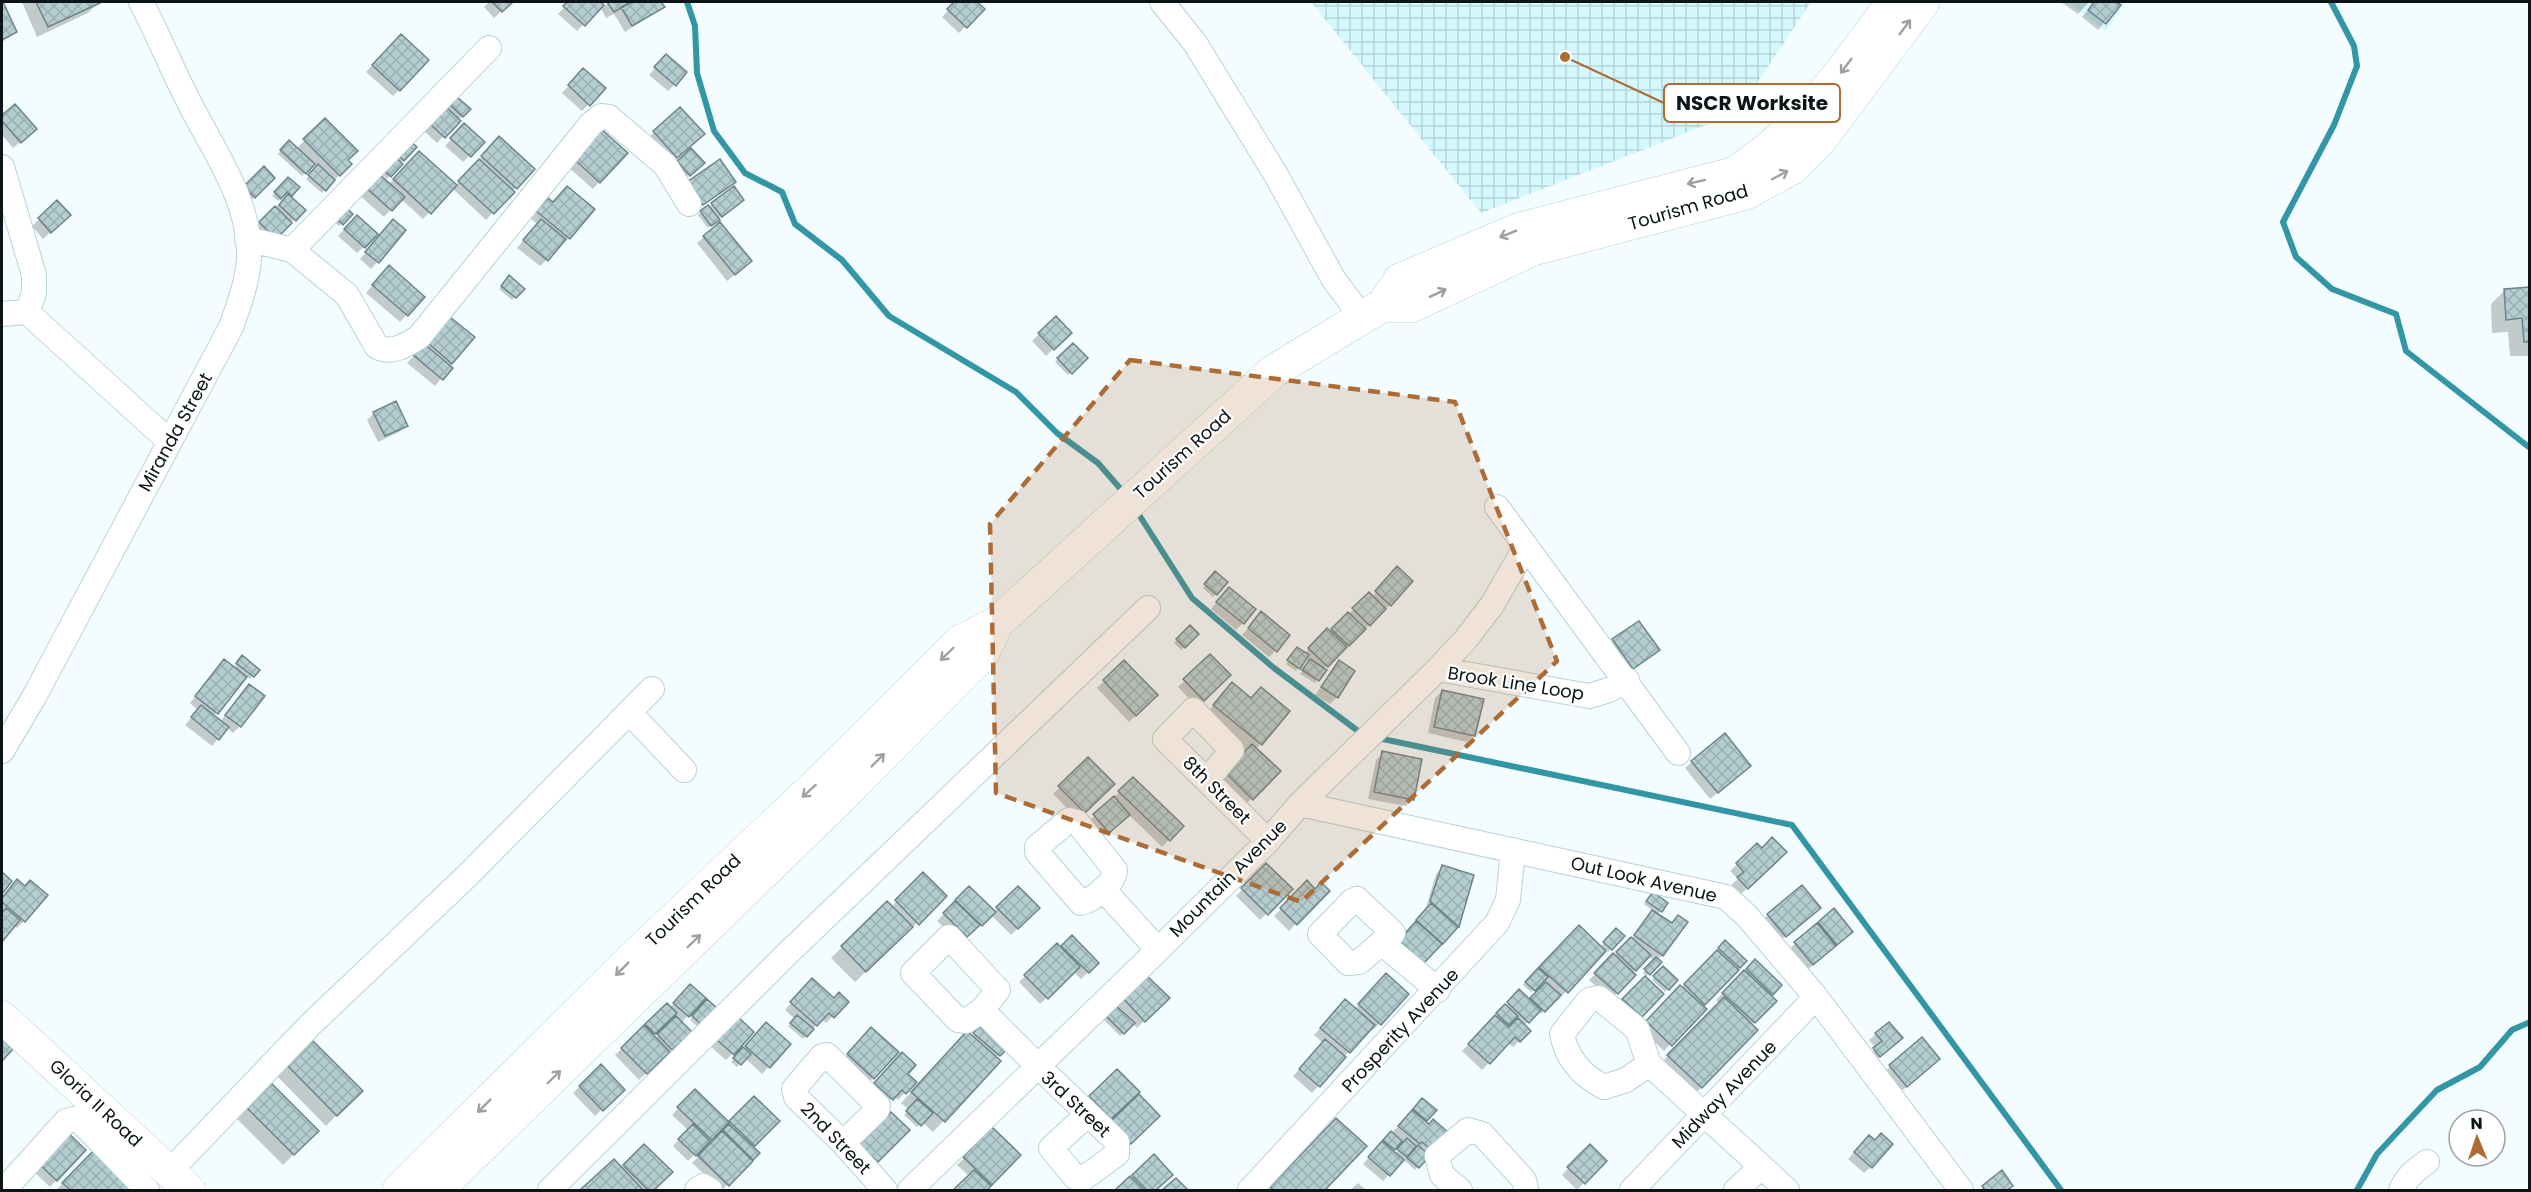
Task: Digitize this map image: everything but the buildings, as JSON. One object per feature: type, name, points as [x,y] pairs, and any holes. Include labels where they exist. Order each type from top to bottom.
[{"type":"main road","name":"Tourism Road","points":[[399,1191],[639,952],[817,784],[960,642],[997,623],[1092,538],[1160,472],[1274,371],[1373,311],[1400,280],[1520,229],[1733,174],[1763,155],[1788,132],[1842,72],[1893,2]]},
{"type":"main road","name":"Tourism Road","points":[[1373,311],[1411,306],[1533,249],[1746,193],[1792,168],[1819,141],[1923,2]]},
{"type":"main road","name":"Tourism Road","points":[[437,1191],[837,801],[982,655],[997,623]]},
{"type":"street","name":"Miranda Street","points":[[2,751],[34,697],[231,327],[246,278],[249,257],[247,239],[227,173],[187,99],[141,2]]},
{"type":"street","points":[[1162,2],[1195,43],[1276,175],[1334,280],[1373,311]]},
{"type":"street","points":[[292,250],[489,48]]},
{"type":"street","points":[[247,239],[292,250],[347,296],[376,347],[384,350],[394,349],[418,337],[591,124],[601,116],[609,117],[665,165],[689,204]]},
{"type":"street","points":[[2,167],[34,275],[34,293],[27,312]]},
{"type":"street","points":[[2,314],[27,312],[170,442]]},
{"type":"street","points":[[1497,507],[1525,548],[1627,680],[1678,753]]},
{"type":"street","name":"Mountain Avenue","points":[[910,1191],[1035,1066],[1158,950],[1268,841],[1300,804],[1438,669],[1466,639],[1492,605],[1525,548]]},
{"type":"street","points":[[550,1191],[788,953],[1148,608]]},
{"type":"street","name":"Brook Line Loop","points":[[1438,669],[1589,696],[1609,690],[1627,680]]},
{"type":"street","points":[[4,1191],[66,1121],[74,1119],[169,1184],[310,1025],[468,875],[652,689]]},
{"type":"street","name":"8th Street","points":[[1207,780],[1232,750],[1196,711],[1191,711],[1166,739],[1207,780],[1268,841]]},
{"type":"street","points":[[629,712],[684,770]]},
{"type":"street","name":"Out Look Avenue","points":[[1300,804],[1726,897],[1746,915],[1816,997],[1961,1191]]},
{"type":"street","name":"Prosperity Avenue","points":[[1250,1191],[1438,990],[1497,923],[1508,900],[1513,850]]},
{"type":"street","points":[[1103,889],[1158,950]]},
{"type":"street","points":[[1383,944],[1438,990]]},
{"type":"street","name":"Midway Avenue","points":[[1632,1191],[1816,997]]},
{"type":"street","points":[[1649,1064],[1626,1080],[1604,1087],[1587,1078],[1565,1050],[1562,1034],[1589,1000],[1599,998],[1637,1029],[1649,1064],[1787,1191]]},
{"type":"street","name":"3rd Street","points":[[982,1010],[1035,1066],[1088,1114],[1117,1142],[1117,1154],[1088,1177],[1081,1179],[1075,1177],[1052,1151],[1052,1145],[1088,1114]]},
{"type":"street","name":"Gloria II Road","points":[[2,1017],[169,1184]]},
{"type":"street","name":"2nd Street","points":[[843,1143],[877,1110],[876,1102],[827,1055],[822,1056],[794,1089],[796,1097],[843,1143],[885,1191]]},
{"type":"street","points":[[1460,1191],[1442,1175],[1437,1156],[1468,1130],[1482,1134],[1524,1179],[1526,1191]]},
{"type":"street","points":[[2402,1191],[2406,1180],[2417,1168],[2427,1162]]},
{"type":"street","points":[[1736,1191],[1760,1168]]},
{"type":"highlighted area","points":[[1130,360],[1455,402],[1557,661],[1301,902],[996,793],[990,524]]},
{"type":"shaded area","points":[[1311,2],[1811,2],[1737,113],[1481,213]]},
{"type":"shaded area","points":[[2068,2],[2126,2],[2106,31]]},
{"type":"waterway","points":[[687,2],[695,26],[697,73],[714,131],[745,173],[782,192],[795,224],[842,260],[889,316],[1016,392],[1057,433],[1098,463],[1125,494]]},
{"type":"waterway","points":[[2331,2],[2354,46],[2357,66],[2334,125],[2283,222],[2296,257],[2332,289],[2396,314],[2406,351],[2530,448]]},
{"type":"waterway","points":[[1136,510],[1192,598],[1274,668],[1362,734]]},
{"type":"waterway","points":[[1378,738],[1792,825],[2061,1190]]},
{"type":"waterway","points":[[2357,1190],[2377,1154],[2437,1090],[2480,1067],[2512,1030],[2530,1022]]},
{"type":"place","name":"NSCR Worksite","points":[[1565,57]]}]
